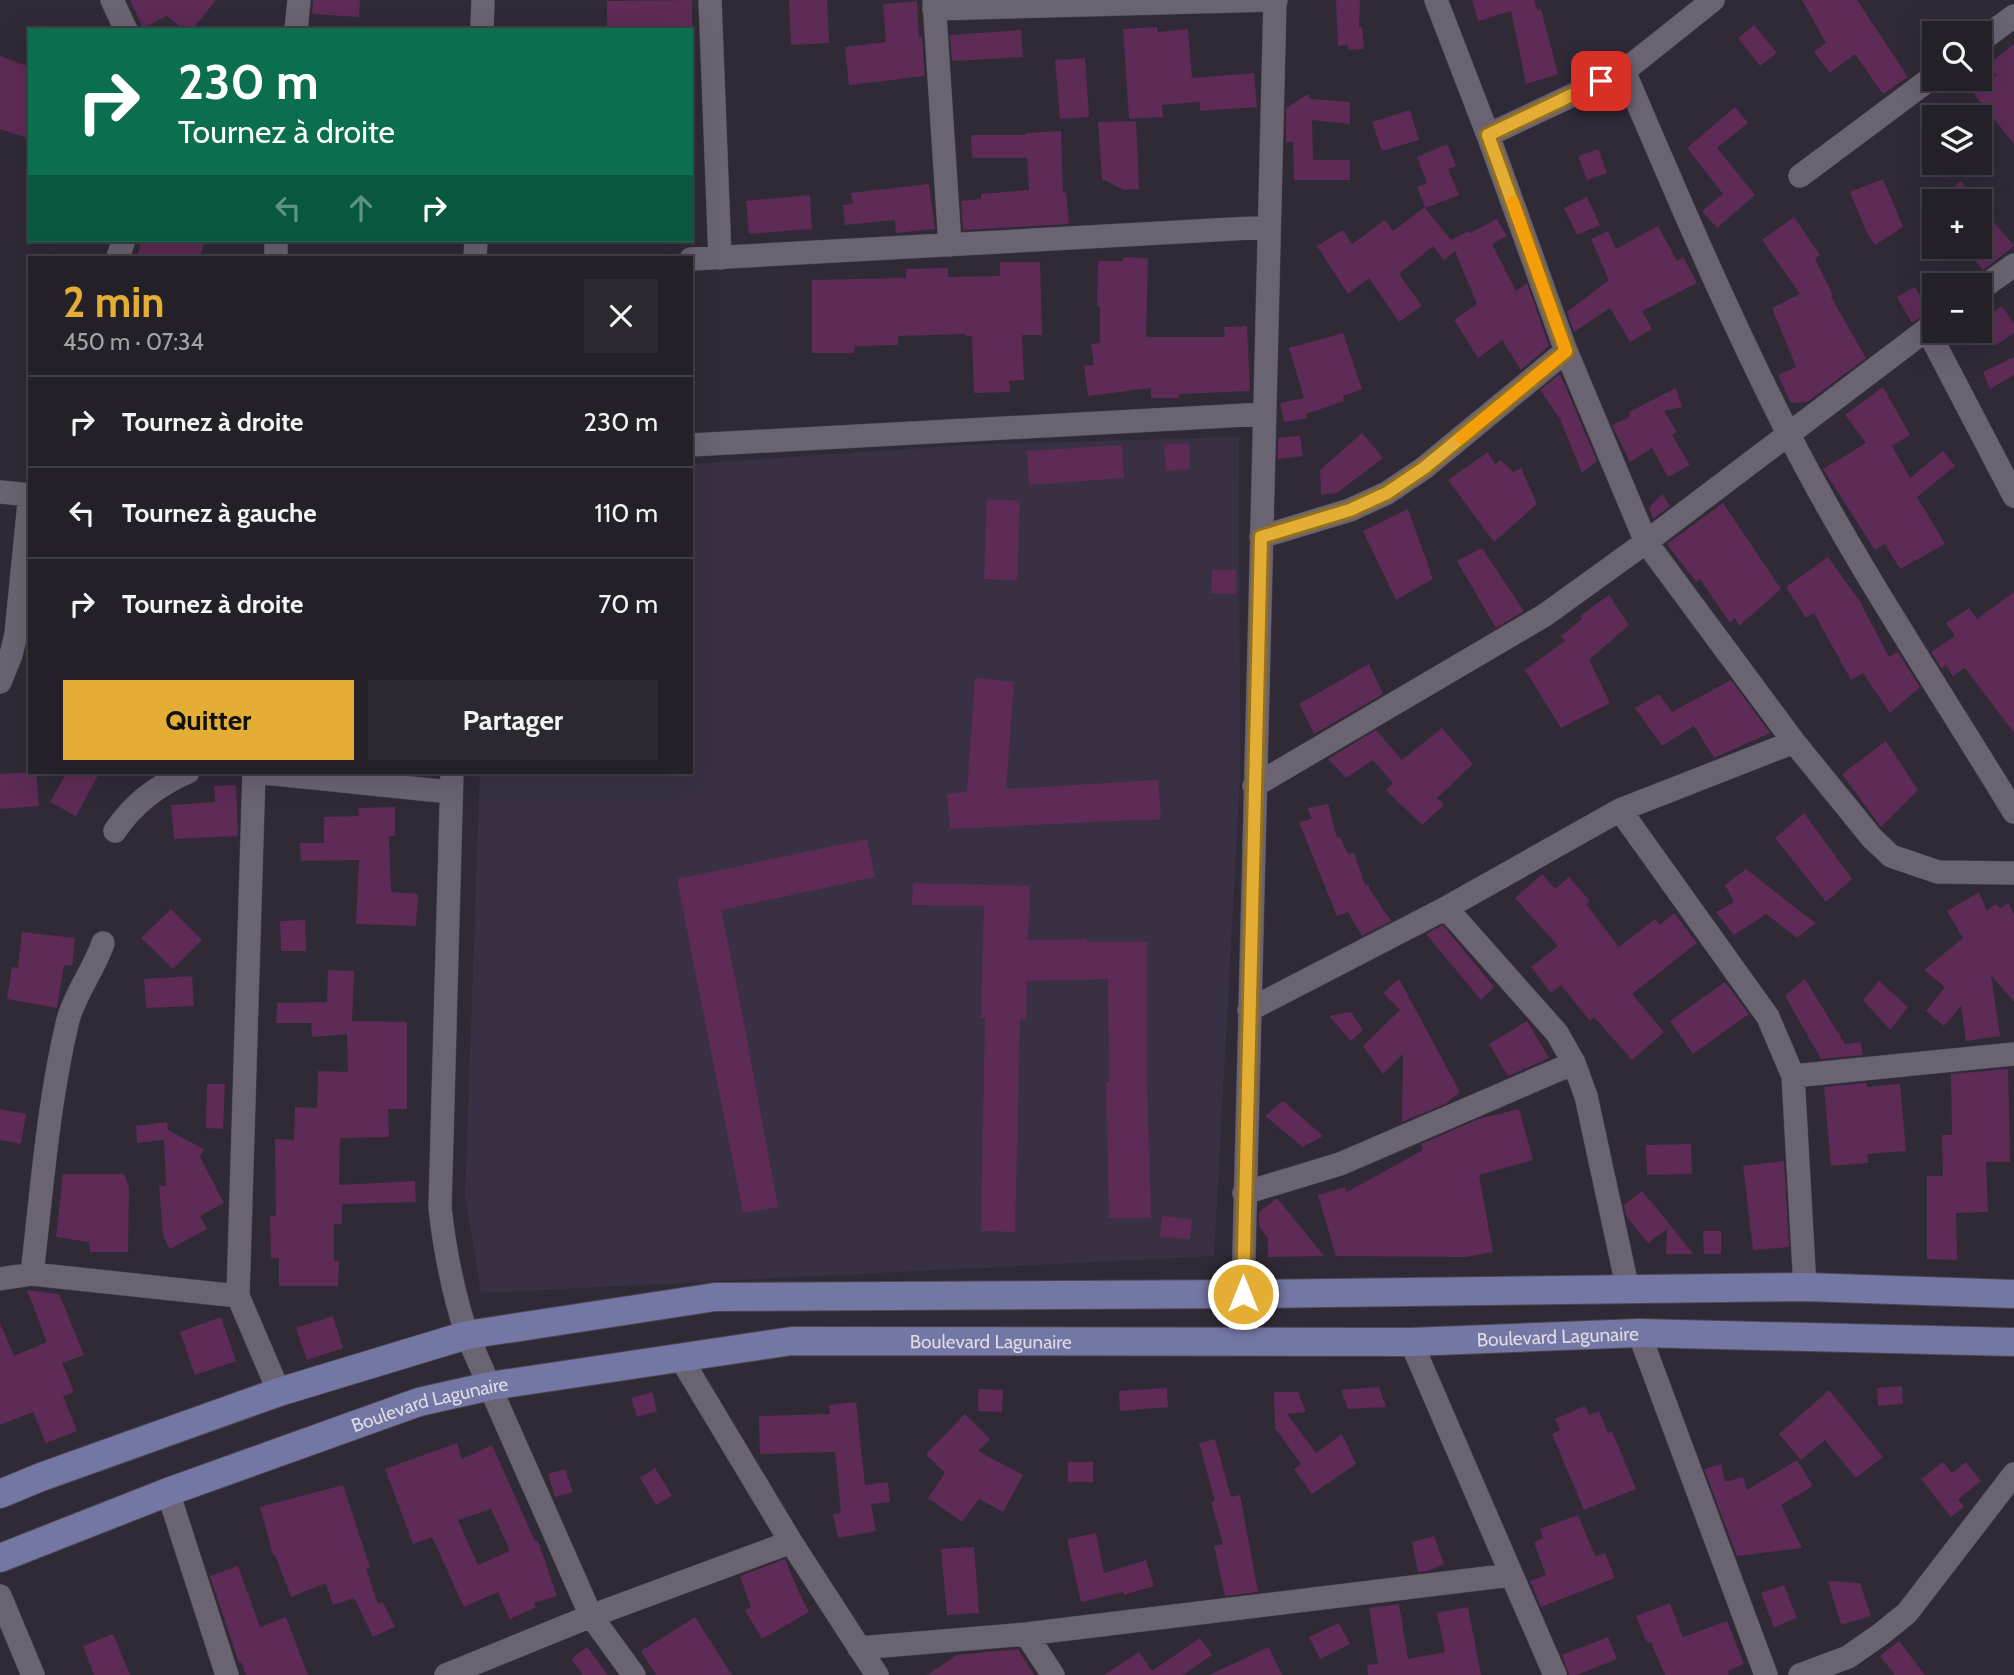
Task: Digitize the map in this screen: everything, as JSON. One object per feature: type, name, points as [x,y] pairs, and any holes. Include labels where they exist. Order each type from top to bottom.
[{"type":"main road","points":[[0,1494],[279,1392],[467,1335],[715,1297],[1805,1287],[2014,1294]]},
{"type":"main road","name":"Boulevard Lagunaire","points":[[0,1558],[168,1492],[419,1402],[490,1386],[792,1341],[1411,1342],[1639,1333],[2014,1342]]},
{"type":"street","points":[[112,0],[125,28]]},
{"type":"street","points":[[296,28],[299,0]]},
{"type":"street","points":[[482,28],[483,0]]},
{"type":"street","points":[[710,0],[720,258]]},
{"type":"street","points":[[950,245],[934,4],[1275,0],[1243,1294]]},
{"type":"street","points":[[1436,0],[1566,351],[1646,542],[1794,742],[1872,838],[1891,856],[1938,872],[2014,873]]},
{"type":"street","points":[[1488,135],[1624,71],[1713,0]]},
{"type":"street","points":[[1992,32],[2014,16]]},
{"type":"street","points":[[1624,71],[1701,253],[1789,435],[1866,571],[2014,812]]},
{"type":"street","points":[[1800,176],[1922,85]]},
{"type":"street","points":[[693,259],[1269,227]]},
{"type":"street","points":[[1992,281],[2014,265]]},
{"type":"street","points":[[1254,786],[1511,637],[1646,542],[1922,333]]},
{"type":"street","points":[[1939,343],[2014,496]]},
{"type":"street","points":[[1261,537],[1350,510],[1387,493],[1424,468],[1566,351]]},
{"type":"street","points":[[693,445],[1264,414]]},
{"type":"street","points":[[0,492],[28,494]]},
{"type":"street","points":[[0,682],[16,634],[28,514]]},
{"type":"street","points":[[1248,1010],[1446,908],[1620,810],[1794,742]]},
{"type":"street","points":[[115,831],[139,802],[183,774]]},
{"type":"street","points":[[254,774],[238,1296],[279,1392]]},
{"type":"street","points":[[293,774],[451,782],[440,1208],[450,1279],[467,1335],[591,1616],[634,1675]]},
{"type":"street","points":[[1620,810],[1768,1017],[1793,1076],[1805,1287]]},
{"type":"street","points":[[1446,908],[1557,1033],[1574,1063],[1586,1096],[1628,1290]]},
{"type":"street","points":[[32,1274],[51,1112],[69,1019],[103,943]]},
{"type":"street","points":[[1793,1076],[2014,1054]]},
{"type":"street","points":[[1244,1193],[1340,1164],[1574,1063]]},
{"type":"street","points":[[0,1279],[32,1274],[238,1296]]},
{"type":"street","points":[[1639,1333],[1766,1675]]},
{"type":"street","points":[[1411,1342],[1555,1675]]},
{"type":"street","points":[[680,1357],[791,1542],[877,1675]]},
{"type":"street","points":[[1800,1675],[1848,1657],[1907,1614],[2014,1475]]},
{"type":"street","points":[[168,1492],[227,1675]]},
{"type":"street","points":[[446,1675],[591,1616],[791,1542]]},
{"type":"street","points":[[859,1648],[1027,1634],[1511,1575]]},
{"type":"street","points":[[0,1596],[33,1675]]},
{"type":"street","points":[[1027,1634],[1053,1675]]},
{"type":"shaded area","points":[[1239,437],[1240,778],[1214,1256],[481,1293],[465,1196],[480,774],[693,774],[693,464],[966,445]]},
{"type":"building","points":[[130,0],[216,0],[194,28],[182,28],[167,16],[143,28]]},
{"type":"building","points":[[313,0],[360,0],[359,17],[312,14]]},
{"type":"building","points":[[692,0],[692,27],[607,28],[607,1]]},
{"type":"building","points":[[789,0],[827,0],[829,43],[791,45]]},
{"type":"building","points":[[1336,0],[1360,0],[1359,27],[1362,27],[1364,49],[1349,50],[1348,45],[1338,46]]},
{"type":"building","points":[[1472,0],[1534,0],[1538,11],[1541,9],[1558,74],[1526,84],[1511,11],[1478,21]]},
{"type":"building","points":[[1802,0],[1857,0],[1908,77],[1883,94],[1855,54],[1830,73],[1814,52],[1826,43]]},
{"type":"building","points":[[917,1],[925,76],[849,85],[845,47],[886,42],[883,4]]},
{"type":"building","points":[[1754,25],[1777,53],[1760,66],[1738,38]]},
{"type":"building","points":[[1157,27],[1157,32],[1188,29],[1192,78],[1254,73],[1257,107],[1200,111],[1200,102],[1162,105],[1163,117],[1129,119],[1123,29]]},
{"type":"building","points":[[1021,30],[1023,57],[952,61],[950,35]]},
{"type":"building","points":[[2014,44],[2014,144],[1992,117],[1992,105],[1983,105],[1971,91],[1992,91],[1992,77],[1997,76],[1992,70],[1992,62]]},
{"type":"building","points":[[0,56],[28,66],[28,138],[0,129]]},
{"type":"building","points":[[1085,58],[1089,117],[1060,119],[1055,60]]},
{"type":"building","points":[[1308,94],[1311,99],[1350,102],[1350,124],[1312,120],[1313,160],[1350,160],[1350,180],[1294,180],[1293,142],[1286,142],[1286,108]]},
{"type":"building","points":[[1735,107],[1748,123],[1717,148],[1755,195],[1717,228],[1702,211],[1723,194],[1687,148]]},
{"type":"building","points":[[1410,110],[1419,140],[1382,151],[1372,122]]},
{"type":"building","points":[[1136,121],[1139,189],[1124,190],[1102,179],[1098,122]]},
{"type":"building","points":[[1061,131],[1063,193],[1066,192],[1069,224],[963,230],[961,201],[981,199],[981,194],[1029,190],[1027,158],[972,158],[971,135],[1026,135]]},
{"type":"building","points":[[1447,144],[1456,166],[1448,169],[1459,195],[1425,208],[1451,240],[1497,219],[1507,236],[1492,244],[1516,291],[1527,283],[1549,346],[1521,370],[1502,340],[1478,358],[1454,320],[1477,304],[1455,251],[1444,260],[1433,246],[1399,274],[1422,306],[1399,322],[1369,278],[1348,294],[1317,246],[1343,230],[1352,244],[1385,220],[1393,231],[1425,207],[1417,187],[1427,183],[1417,157]]},
{"type":"building","points":[[1598,149],[1607,173],[1587,180],[1578,156]]},
{"type":"building","points":[[1883,179],[1903,227],[1875,245],[1867,233],[1850,192]]},
{"type":"building","points":[[1961,181],[1967,189],[1951,189]]},
{"type":"building","points":[[929,184],[935,229],[896,233],[895,220],[845,225],[843,205],[853,204],[851,193]]},
{"type":"building","points":[[810,195],[812,229],[749,234],[746,201]]},
{"type":"building","points":[[1587,197],[1600,225],[1577,235],[1564,208]]},
{"type":"building","points":[[1794,217],[1820,255],[1815,259],[1833,295],[1831,297],[1866,358],[1807,402],[1791,403],[1778,375],[1796,367],[1772,308],[1800,294],[1762,240]]},
{"type":"building","points":[[1992,220],[2014,246],[1983,270],[1974,259],[1992,259]]},
{"type":"building","points":[[1658,226],[1677,261],[1683,257],[1697,283],[1642,311],[1652,329],[1630,342],[1610,308],[1574,332],[1567,312],[1609,280],[1591,239],[1608,231],[1616,249]]},
{"type":"building","points":[[141,242],[204,242],[200,256],[137,256]]},
{"type":"building","points":[[1123,257],[1148,258],[1146,337],[1225,337],[1224,327],[1247,326],[1250,391],[1151,398],[1151,388],[1088,396],[1084,366],[1094,365],[1091,344],[1100,343],[1098,261],[1123,261]]},
{"type":"building","points":[[1000,262],[1040,262],[1042,335],[1022,335],[1024,380],[1009,381],[1010,392],[974,393],[972,336],[965,334],[898,336],[898,345],[855,346],[854,353],[812,353],[812,280],[906,278],[906,269],[948,268],[948,277],[1000,276]]},
{"type":"building","points":[[1915,287],[1922,299],[1922,316],[1912,323],[1897,297]]},
{"type":"building","points":[[2002,306],[2014,324],[2014,333],[1994,346],[1992,343],[1992,313]]},
{"type":"building","points":[[1343,333],[1362,389],[1343,396],[1344,401],[1306,414],[1307,418],[1284,422],[1280,403],[1304,398],[1289,348]]},
{"type":"building","points":[[2014,357],[2014,375],[1990,389],[1983,372]]},
{"type":"building","points":[[1560,374],[1597,461],[1582,473],[1560,419],[1540,390]]},
{"type":"building","points":[[1883,387],[1910,435],[1892,446],[1910,478],[1943,451],[1955,466],[1917,497],[1945,544],[1900,569],[1885,544],[1875,550],[1823,469],[1866,443],[1845,415]]},
{"type":"building","points":[[1676,388],[1682,407],[1664,411],[1677,432],[1672,435],[1690,465],[1668,477],[1652,448],[1630,462],[1612,425],[1630,417],[1629,412]]},
{"type":"building","points":[[1362,433],[1383,458],[1337,493],[1321,495],[1320,470]]},
{"type":"building","points":[[1300,436],[1303,456],[1278,459],[1278,438]]},
{"type":"building","points":[[1189,443],[1190,469],[1166,471],[1164,445]]},
{"type":"building","points":[[1122,445],[1124,478],[1029,485],[1027,451]]},
{"type":"building","points":[[1488,452],[1495,464],[1501,460],[1513,472],[1521,468],[1537,504],[1494,542],[1448,480]]},
{"type":"building","points":[[1662,494],[1670,506],[1653,519],[1649,508]]},
{"type":"building","points":[[987,499],[1020,501],[1017,580],[984,579]]},
{"type":"building","points":[[1723,503],[1781,589],[1739,626],[1735,618],[1730,623],[1700,579],[1696,582],[1667,544]]},
{"type":"building","points":[[1408,509],[1433,579],[1396,600],[1363,531]]},
{"type":"building","points":[[1482,548],[1524,611],[1496,628],[1457,561]]},
{"type":"building","points":[[1828,557],[1859,600],[1889,657],[1898,652],[1920,687],[1890,713],[1863,673],[1851,680],[1814,613],[1806,618],[1786,587]]},
{"type":"building","points":[[1212,570],[1236,570],[1236,594],[1211,593]]},
{"type":"building","points":[[2014,592],[2014,733],[1965,668],[1953,676],[1946,665],[1942,669],[1931,652],[1955,636],[1946,623],[1969,608],[1977,619]]},
{"type":"building","points":[[1609,595],[1629,625],[1589,660],[1610,703],[1561,728],[1525,670],[1565,641],[1561,636],[1582,619],[1580,616]]},
{"type":"building","points":[[1369,664],[1383,694],[1314,734],[1299,704]]},
{"type":"building","points":[[975,678],[1014,682],[1006,789],[1158,780],[1161,819],[950,829],[947,794],[967,792]]},
{"type":"building","points":[[1731,680],[1770,733],[1714,758],[1694,726],[1662,746],[1635,708],[1659,694],[1672,712]]},
{"type":"building","points":[[1442,728],[1473,764],[1437,798],[1444,805],[1422,825],[1386,790],[1393,783],[1373,760],[1346,778],[1328,759],[1376,730],[1402,760]]},
{"type":"building","points":[[1886,741],[1918,790],[1881,827],[1842,774]]},
{"type":"building","points":[[0,774],[36,774],[39,806],[0,809]]},
{"type":"building","points":[[66,774],[99,774],[76,816],[50,802]]},
{"type":"building","points":[[236,785],[238,836],[174,839],[171,805],[215,802],[214,786]]},
{"type":"building","points":[[1328,804],[1337,838],[1340,837],[1348,854],[1354,853],[1365,885],[1369,885],[1391,921],[1362,936],[1348,912],[1337,916],[1299,822],[1312,819],[1307,808]]},
{"type":"building","points":[[395,807],[395,836],[389,836],[391,892],[418,894],[416,926],[356,924],[359,860],[301,861],[300,843],[324,843],[324,817],[359,816],[358,808]]},
{"type":"building","points":[[1804,813],[1852,879],[1826,902],[1775,838]]},
{"type":"building","points":[[867,839],[875,877],[721,910],[778,1207],[743,1213],[677,879]]},
{"type":"building","points":[[1746,869],[1816,923],[1797,938],[1766,914],[1734,935],[1716,912],[1734,902],[1725,885]]},
{"type":"building","points":[[1542,874],[1555,889],[1569,877],[1590,901],[1586,904],[1619,947],[1655,919],[1660,925],[1674,913],[1697,943],[1632,994],[1664,1032],[1632,1060],[1594,1017],[1590,1021],[1561,985],[1551,993],[1531,967],[1558,946],[1515,898]]},
{"type":"building","points":[[913,883],[1030,886],[1028,940],[1147,942],[1151,1218],[1109,1218],[1106,1082],[1109,1082],[1108,979],[1027,981],[1026,1020],[1020,1019],[1015,1232],[981,1231],[984,906],[912,905]]},
{"type":"building","points":[[1979,892],[1987,911],[1995,904],[2000,908],[2009,903],[2014,915],[2014,1002],[1991,975],[2000,1036],[1966,1041],[1961,1006],[1944,1026],[1926,1011],[1945,987],[1924,970],[1963,938],[1947,911]]},
{"type":"building","points":[[171,909],[202,940],[173,969],[141,938]]},
{"type":"building","points":[[305,920],[306,951],[281,951],[280,921]]},
{"type":"building","points":[[1443,925],[1494,987],[1481,1000],[1426,934]]},
{"type":"building","points":[[22,932],[75,938],[72,966],[64,965],[57,1008],[7,999],[12,967],[18,968]]},
{"type":"building","points":[[328,970],[354,971],[352,1021],[407,1022],[407,1109],[388,1109],[389,1137],[340,1138],[339,1185],[415,1181],[416,1202],[342,1204],[342,1224],[334,1224],[334,1261],[339,1261],[338,1286],[279,1286],[279,1258],[271,1258],[270,1216],[276,1216],[275,1139],[294,1140],[295,1107],[317,1108],[318,1071],[348,1072],[347,1034],[312,1037],[311,1023],[276,1023],[277,1003],[327,1002]]},
{"type":"building","points":[[192,976],[194,1006],[146,1008],[144,979]]},
{"type":"building","points":[[1399,979],[1460,1092],[1445,1104],[1402,1122],[1403,1054],[1383,1074],[1363,1046],[1400,1010],[1383,993]]},
{"type":"building","points":[[1805,979],[1845,1044],[1861,1042],[1863,1055],[1821,1059],[1785,996]]},
{"type":"building","points":[[1879,981],[1908,1007],[1890,1030],[1863,1000]]},
{"type":"building","points":[[1725,982],[1749,1014],[1693,1054],[1670,1021]]},
{"type":"building","points":[[1351,1012],[1363,1030],[1351,1041],[1329,1016]]},
{"type":"building","points":[[1527,1021],[1549,1058],[1508,1076],[1489,1044]]},
{"type":"building","points":[[2008,1069],[2010,1162],[1986,1162],[1988,1212],[1956,1213],[1957,1260],[1927,1259],[1927,1176],[1943,1176],[1942,1135],[1952,1135],[1951,1074]]},
{"type":"building","points":[[1866,1083],[1867,1087],[1900,1084],[1906,1151],[1867,1154],[1868,1163],[1831,1166],[1824,1087]]},
{"type":"building","points":[[207,1084],[225,1084],[223,1129],[206,1128]]},
{"type":"building","points":[[1283,1101],[1323,1136],[1303,1147],[1265,1116]]},
{"type":"building","points":[[0,1109],[26,1114],[21,1144],[0,1140]]},
{"type":"building","points":[[1519,1109],[1533,1160],[1479,1175],[1493,1252],[1466,1257],[1336,1256],[1318,1195],[1345,1187],[1347,1192],[1423,1150],[1421,1144],[1479,1119]]},
{"type":"building","points":[[167,1122],[168,1130],[204,1149],[200,1157],[224,1203],[200,1216],[207,1229],[170,1249],[163,1236],[159,1186],[166,1186],[164,1140],[137,1143],[136,1126]]},
{"type":"building","points":[[1691,1144],[1692,1174],[1647,1175],[1646,1145]]},
{"type":"building","points":[[1784,1161],[1789,1247],[1753,1250],[1743,1166]]},
{"type":"building","points":[[63,1174],[124,1174],[129,1187],[128,1252],[90,1252],[89,1242],[56,1237]]},
{"type":"building","points":[[1642,1191],[1693,1254],[1666,1254],[1667,1229],[1648,1243],[1626,1216],[1624,1205]]},
{"type":"building","points":[[1277,1198],[1324,1256],[1268,1257],[1268,1238],[1259,1226],[1259,1212]]},
{"type":"building","points":[[1162,1216],[1192,1219],[1190,1239],[1160,1237]]},
{"type":"building","points":[[1703,1231],[1721,1231],[1721,1254],[1704,1254]]},
{"type":"building","points":[[27,1290],[59,1294],[84,1355],[62,1363],[74,1392],[63,1396],[77,1431],[46,1443],[33,1412],[0,1425],[0,1323],[14,1356],[47,1342]]},
{"type":"building","points":[[333,1316],[343,1348],[307,1360],[296,1328]]},
{"type":"building","points":[[221,1317],[236,1361],[195,1375],[180,1332]]},
{"type":"building","points":[[1902,1386],[1903,1404],[1878,1406],[1877,1388]]},
{"type":"building","points":[[1379,1387],[1386,1407],[1348,1409],[1341,1390]]},
{"type":"building","points":[[1167,1388],[1168,1407],[1120,1411],[1119,1391]]},
{"type":"building","points":[[978,1389],[1003,1390],[1002,1412],[978,1411]]},
{"type":"building","points":[[1829,1390],[1883,1457],[1856,1478],[1825,1440],[1801,1460],[1779,1434]]},
{"type":"building","points":[[652,1392],[657,1411],[637,1417],[631,1398]]},
{"type":"building","points":[[1274,1392],[1298,1392],[1306,1412],[1287,1414],[1316,1453],[1342,1434],[1356,1464],[1312,1494],[1294,1469],[1301,1464],[1275,1428]]},
{"type":"building","points":[[856,1402],[865,1485],[888,1482],[890,1502],[871,1504],[876,1531],[838,1538],[833,1514],[841,1513],[835,1452],[760,1454],[759,1416],[830,1414],[829,1405]]},
{"type":"building","points":[[1585,1406],[1589,1415],[1599,1411],[1608,1433],[1612,1431],[1636,1489],[1584,1510],[1552,1434],[1560,1430],[1555,1419]]},
{"type":"building","points":[[965,1414],[990,1439],[978,1451],[1023,1475],[1003,1512],[979,1499],[962,1522],[928,1498],[945,1473],[926,1454]]},
{"type":"building","points":[[1215,1439],[1231,1497],[1240,1495],[1258,1592],[1225,1596],[1214,1546],[1223,1544],[1211,1502],[1215,1501],[1199,1443]]},
{"type":"building","points":[[457,1443],[462,1459],[492,1445],[535,1541],[538,1541],[557,1596],[534,1603],[536,1607],[510,1619],[498,1592],[464,1607],[432,1537],[413,1544],[385,1469]],"holes":[[[491,1509],[510,1551],[478,1565],[458,1520]]]},
{"type":"building","points":[[1797,1460],[1813,1486],[1781,1505],[1802,1548],[1737,1556],[1704,1469],[1721,1464],[1725,1482],[1743,1477],[1747,1490]]},
{"type":"building","points":[[1068,1462],[1093,1462],[1093,1482],[1068,1482]]},
{"type":"building","points":[[1943,1462],[1952,1473],[1966,1462],[1981,1481],[1958,1499],[1964,1507],[1951,1517],[1921,1479]]},
{"type":"building","points":[[655,1468],[672,1496],[656,1505],[640,1478]]},
{"type":"building","points":[[565,1469],[573,1492],[555,1497],[548,1474]]},
{"type":"building","points":[[343,1485],[370,1567],[366,1569],[378,1604],[383,1602],[395,1627],[373,1637],[354,1598],[333,1605],[326,1583],[291,1597],[273,1555],[260,1507]]},
{"type":"building","points":[[1578,1515],[1595,1556],[1605,1553],[1615,1578],[1541,1607],[1530,1581],[1546,1575],[1534,1542],[1543,1538],[1540,1529]]},
{"type":"building","points":[[1096,1533],[1104,1573],[1146,1560],[1154,1586],[1124,1595],[1123,1592],[1081,1602],[1067,1539]]},
{"type":"building","points":[[1434,1536],[1444,1564],[1418,1572],[1412,1542]]},
{"type":"building","points":[[974,1547],[979,1613],[947,1615],[941,1549]]},
{"type":"building","points":[[785,1559],[809,1612],[762,1639],[745,1610],[751,1607],[740,1576]]},
{"type":"building","points":[[238,1566],[260,1627],[286,1617],[308,1675],[246,1675],[241,1662],[239,1663],[210,1576]]},
{"type":"building","points":[[1828,1581],[1860,1583],[1871,1616],[1841,1625]]},
{"type":"building","points":[[1784,1585],[1797,1618],[1774,1627],[1761,1593]]},
{"type":"building","points":[[1670,1603],[1683,1637],[1727,1621],[1744,1664],[1727,1671],[1729,1675],[1665,1675],[1636,1616]]},
{"type":"building","points":[[1399,1604],[1408,1659],[1445,1652],[1437,1613],[1468,1607],[1481,1675],[1368,1675],[1367,1665],[1378,1664],[1369,1608]]},
{"type":"building","points":[[695,1617],[732,1675],[656,1675],[641,1651]]},
{"type":"building","points":[[1339,1623],[1350,1644],[1320,1659],[1309,1637]]},
{"type":"building","points":[[113,1634],[130,1675],[94,1675],[83,1646]]},
{"type":"building","points":[[1608,1637],[1617,1659],[1577,1675],[1569,1675],[1562,1655]]},
{"type":"building","points":[[1200,1638],[1212,1655],[1183,1675],[1104,1675],[1139,1652],[1152,1671]]},
{"type":"building","points":[[1899,1641],[1925,1675],[1895,1675],[1880,1656]]},
{"type":"building","points":[[587,1647],[608,1675],[583,1675],[571,1659]]},
{"type":"building","points":[[1269,1647],[1282,1675],[1209,1675]]},
{"type":"building","points":[[1018,1649],[1034,1675],[927,1675],[957,1655]]},
{"type":"slow traffic","points":[[1461,438],[1566,351],[1513,202]]},
{"type":"route","points":[[1243,1294],[1261,537],[1350,510],[1387,493],[1424,468],[1566,351],[1488,135],[1601,81]]}]
